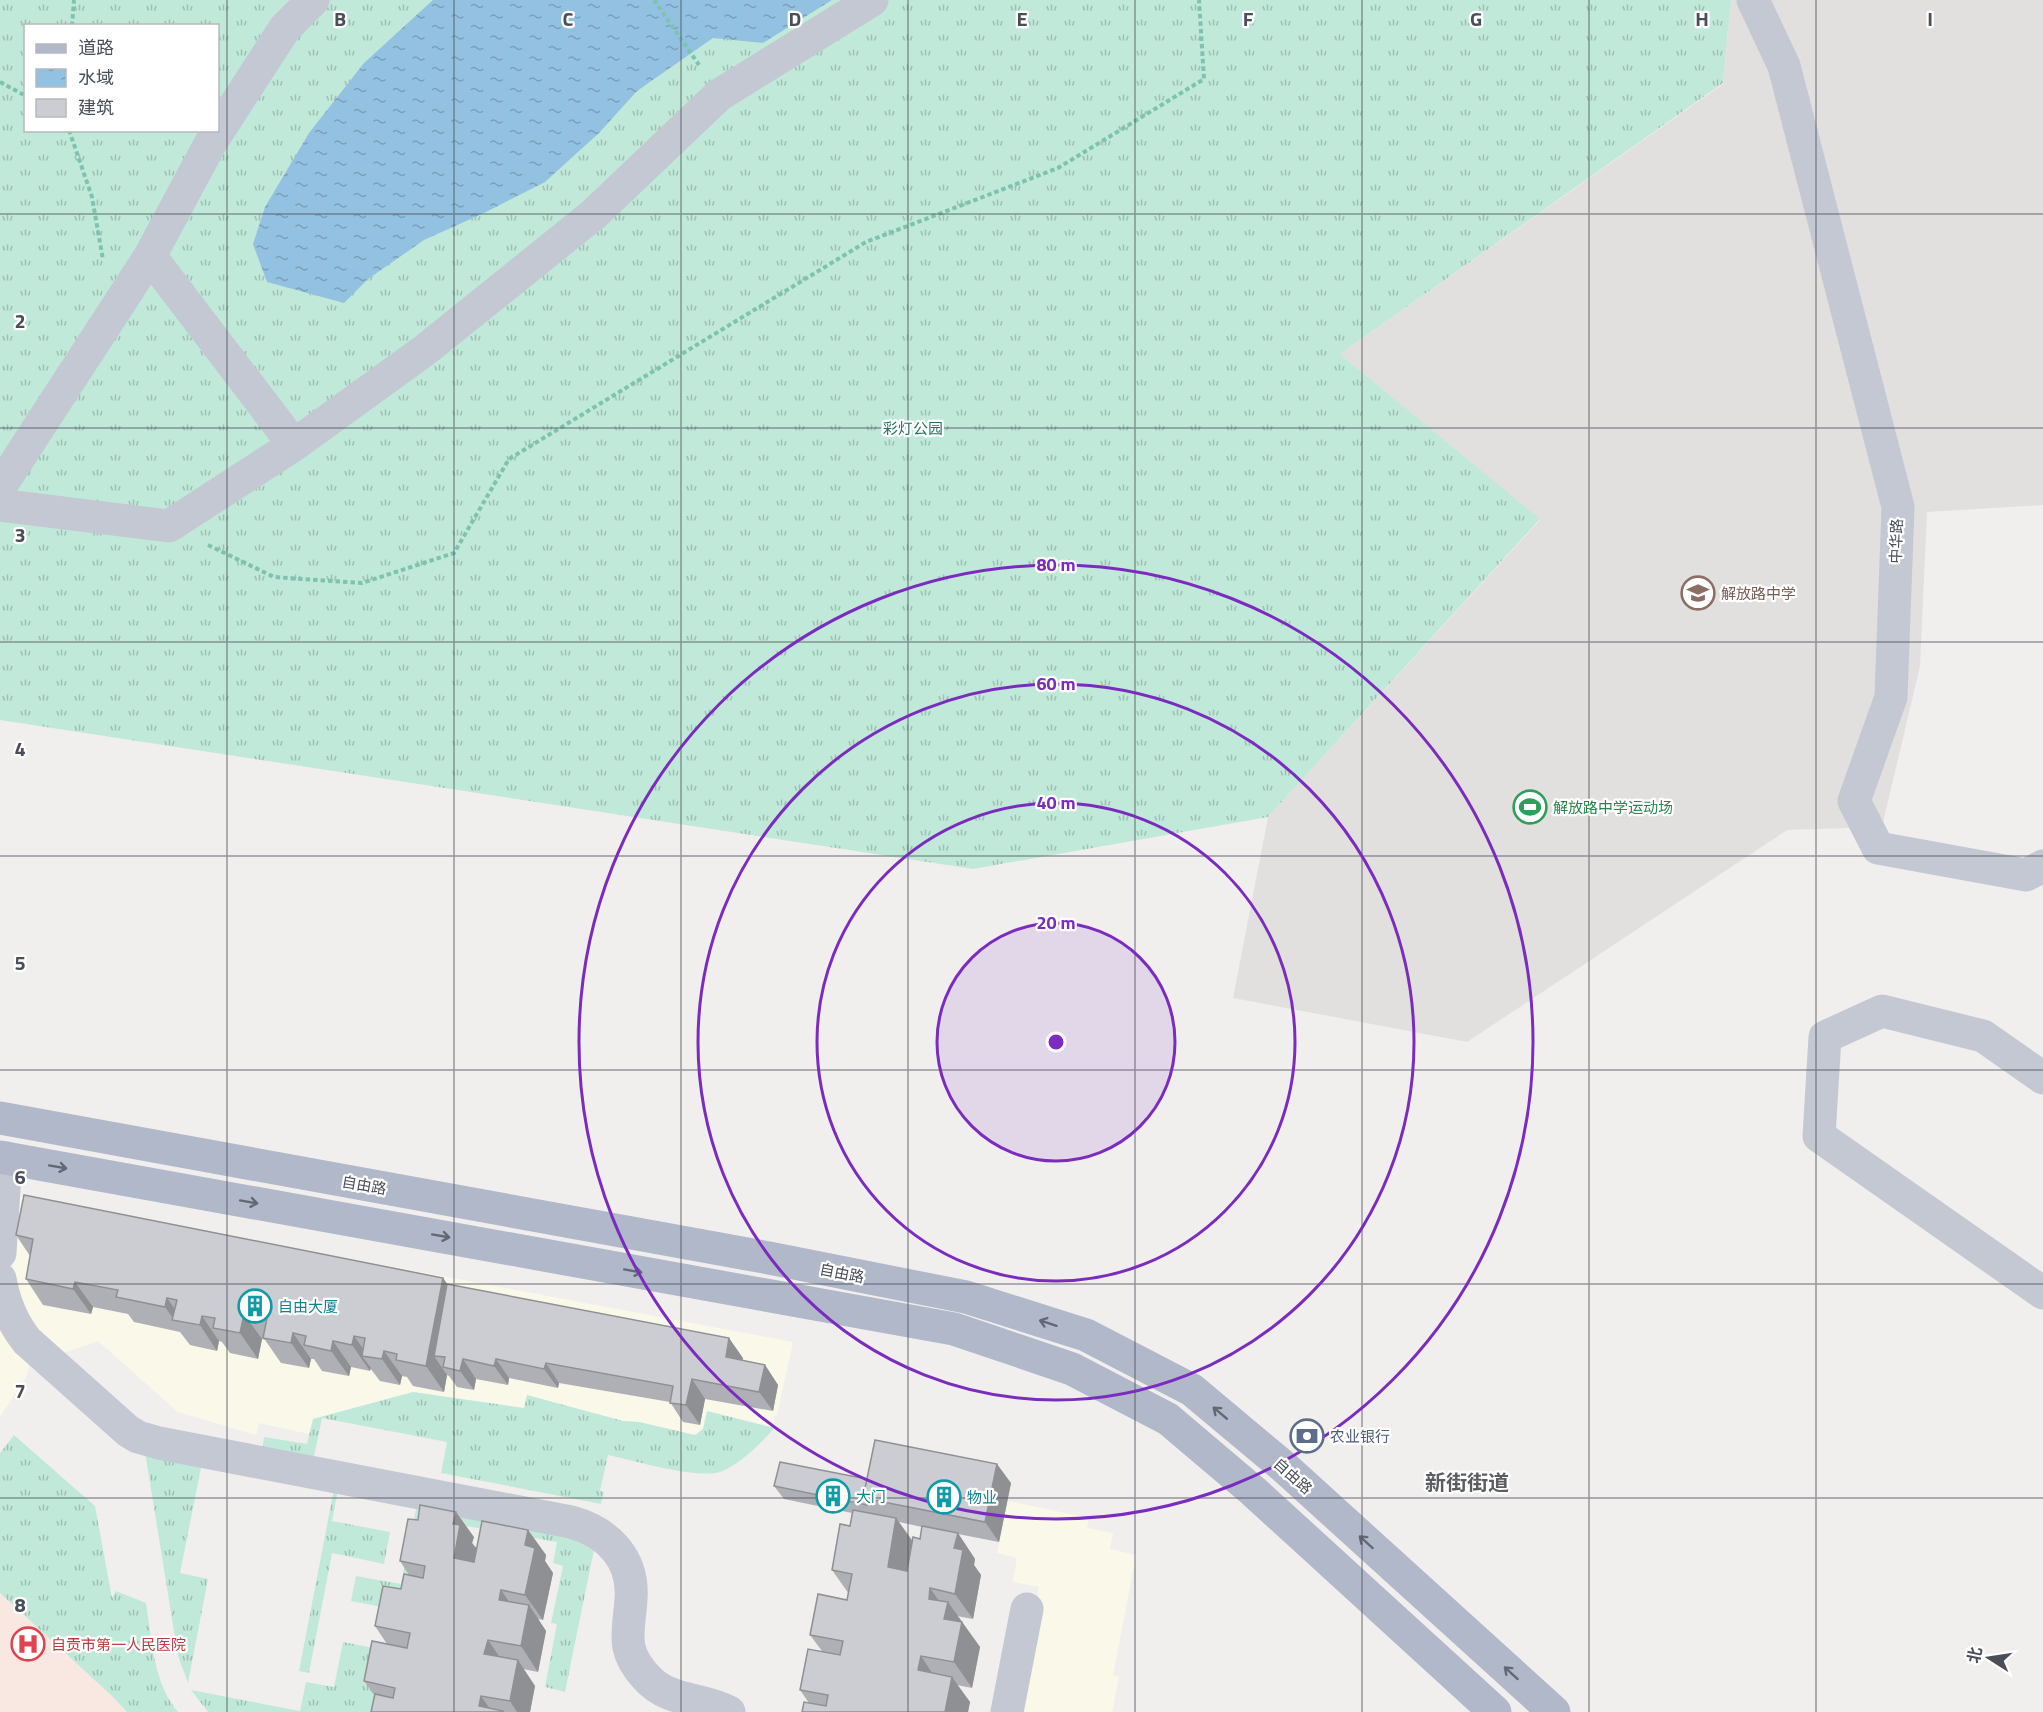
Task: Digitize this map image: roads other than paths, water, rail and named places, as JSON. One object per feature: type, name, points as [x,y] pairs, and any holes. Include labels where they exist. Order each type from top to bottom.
[{"type":"main road","name":"自由路","points":[[0,1118],[943,1292],[966,1297],[1086,1335],[1192,1390],[1284,1467],[1554,1712]]},
{"type":"main road","points":[[3,1157],[954,1329],[1072,1369],[1168,1419],[1253,1491],[1495,1712]]},
{"type":"street","points":[[219,130],[285,28],[313,0]]},
{"type":"street","points":[[0,505],[169,526],[294,445],[424,350],[594,214],[719,95],[872,0]]},
{"type":"street","name":"中华路","points":[[1753,0],[1784,66],[1898,507],[1891,697],[1854,801],[1878,848],[2037,877]]},
{"type":"street","points":[[0,487],[150,256],[218,132]]},
{"type":"street","points":[[150,256],[294,445]]},
{"type":"street","points":[[2043,1078],[1983,1036],[1882,1011],[1826,1037],[1819,1136],[2043,1293]]},
{"type":"street","points":[[0,1253],[3,1157]]},
{"type":"street","points":[[0,1279],[11,1314],[27,1341],[118,1423],[138,1437],[159,1443],[572,1522],[598,1533],[612,1543],[626,1565],[631,1601],[627,1621],[628,1642],[638,1667],[651,1683],[668,1694],[729,1712]]},
{"type":"street","points":[[1007,1712],[1027,1609]]},
{"type":"water","points":[[433,0],[832,0],[763,43],[713,38],[637,91],[599,133],[545,182],[424,240],[368,279],[344,303],[267,282],[253,244],[265,207],[309,133],[364,63]]},
{"type":"place","name":"解放路中学","points":[[1698,593]]},
{"type":"place","name":"解放路中学运动场","points":[[1530,807]]},
{"type":"place","name":"自由大厦","points":[[255,1306]]},
{"type":"place","name":"农业银行","points":[[1307,1436]]},
{"type":"place","name":"大门","points":[[833,1496]]},
{"type":"place","name":"物业","points":[[944,1497]]},
{"type":"place","name":"自贡市第一人民医院","points":[[28,1644]]},
{"type":"district","name":"新街街道","points":[[1467,1482]]},
{"type":"park label","name":"彩灯公园","points":[[913,428]]}]
